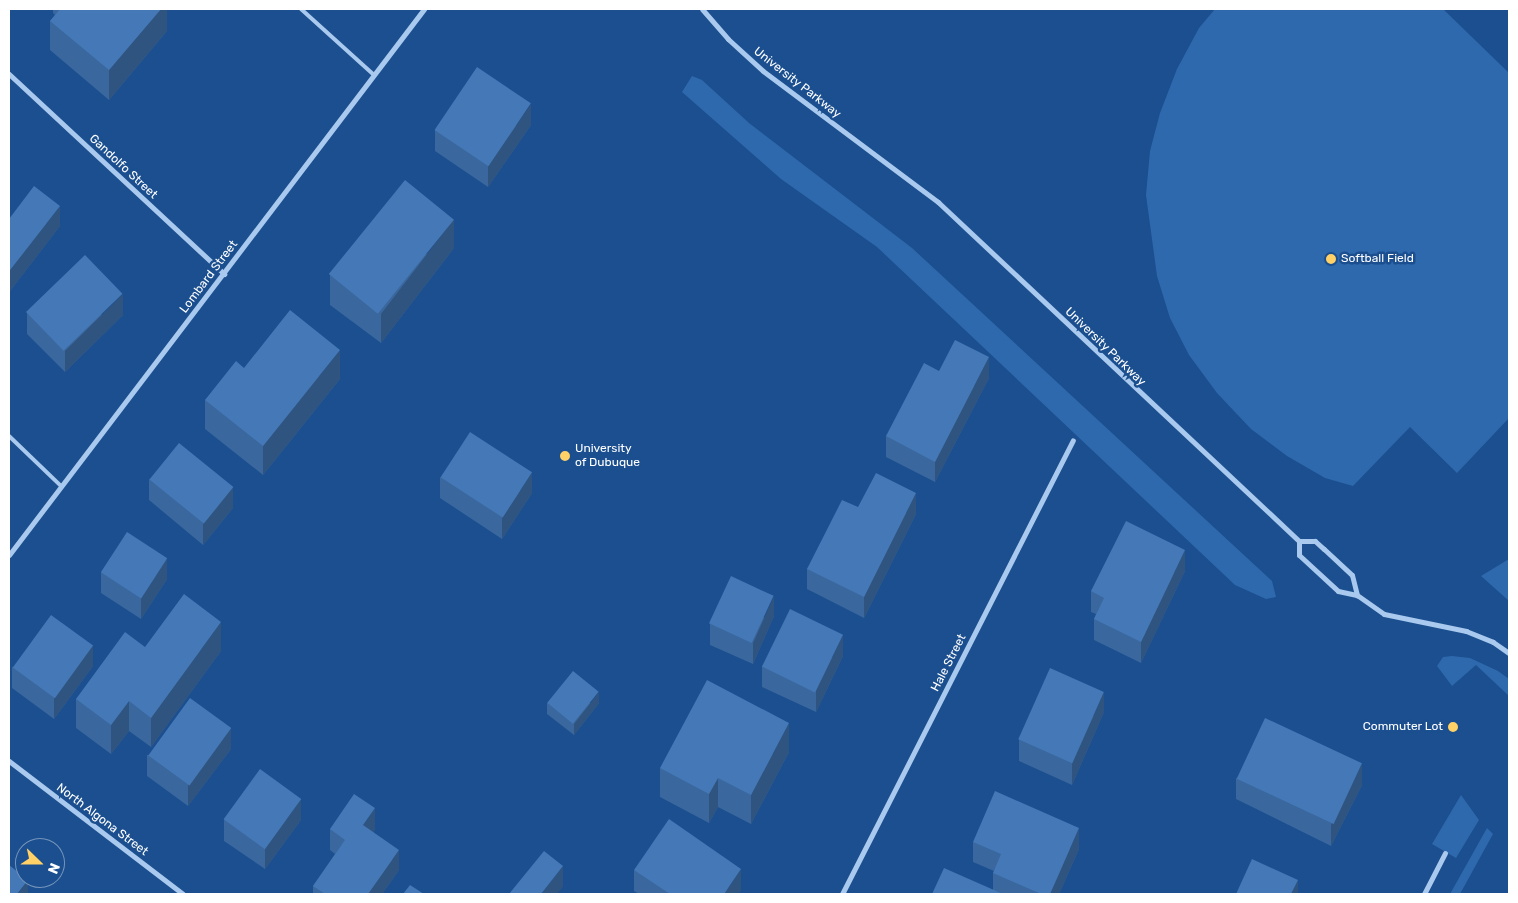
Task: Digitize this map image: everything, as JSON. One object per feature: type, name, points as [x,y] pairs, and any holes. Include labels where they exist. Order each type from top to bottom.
[{"type":"street","name":"Lombard Street","points":[[9,556],[424,9]]},
{"type":"street","name":"University Parkway","points":[[702,9],[728,39],[763,71],[938,202],[1299,541],[1299,556],[1338,591],[1356,595],[1384,614],[1466,631],[1493,642],[1509,653]]},
{"type":"street","name":"Gandolfo Street","points":[[9,74],[224,274]]},
{"type":"street","name":"Hale Street","points":[[842,894],[1073,440]]},
{"type":"street","points":[[1299,541],[1315,541],[1331,555],[1352,575],[1356,595]]},
{"type":"street","name":"North Algona Street","points":[[9,761],[184,894]]},
{"type":"street","points":[[1424,894],[1444,853]]},
{"type":"lane","points":[[301,9],[374,75]]},
{"type":"lane","points":[[9,436],[62,486]]},
{"type":"shaded area","name":"Softball Field","points":[[1215,9],[1443,9],[1509,73],[1509,418],[1457,473],[1410,427],[1353,486],[1325,478],[1287,456],[1251,429],[1217,393],[1189,355],[1170,318],[1157,276],[1146,195],[1150,151],[1160,113],[1177,69],[1199,28]]},
{"type":"shaded area","points":[[692,76],[702,80],[749,123],[912,248],[1272,581],[1276,597],[1266,599],[1235,585],[877,247],[781,179],[682,92]]},
{"type":"shaded area","points":[[1509,559],[1509,601],[1481,576]]},
{"type":"shaded area","points":[[1443,657],[1470,658],[1498,671],[1509,679],[1509,696],[1476,665],[1452,686],[1437,666]]},
{"type":"shaded area","points":[[1461,795],[1479,820],[1456,858],[1432,844]]},
{"type":"shaded area","points":[[1487,828],[1493,834],[1460,894],[1450,894]]},
{"type":"building","points":[[60,9],[161,9],[109,70],[50,21]]},
{"type":"building","points":[[477,67],[531,103],[488,166],[435,130]]},
{"type":"building","points":[[405,180],[454,220],[378,314],[329,274]]},
{"type":"building","points":[[34,186],[60,206],[10,270],[9,219]]},
{"type":"building","points":[[85,255],[123,294],[64,351],[26,312]]},
{"type":"building","points":[[290,310],[340,350],[263,446],[205,400],[236,361],[244,368]]},
{"type":"building","points":[[955,340],[989,357],[935,462],[886,436],[924,363],[939,371]]},
{"type":"building","points":[[470,432],[532,472],[503,518],[441,477]]},
{"type":"building","points":[[179,443],[233,487],[204,524],[149,480]]},
{"type":"building","points":[[876,473],[916,493],[864,597],[807,569],[842,500],[858,507]]},
{"type":"building","points":[[1126,521],[1185,550],[1141,642],[1094,619],[1104,598],[1091,591]]},
{"type":"building","points":[[127,532],[167,558],[141,598],[101,572]]},
{"type":"building","points":[[731,576],[774,596],[752,643],[709,623]]},
{"type":"building","points":[[184,594],[221,622],[151,718],[129,701],[111,725],[76,699],[125,632],[145,647]]},
{"type":"building","points":[[790,609],[843,635],[815,692],[762,667]]},
{"type":"building","points":[[51,615],[93,646],[55,698],[13,668]]},
{"type":"building","points":[[1050,668],[1104,692],[1072,763],[1018,739]]},
{"type":"building","points":[[573,671],[599,692],[573,724],[547,703]]},
{"type":"building","points":[[707,680],[789,723],[751,795],[718,778],[709,794],[660,768]]},
{"type":"building","points":[[190,698],[231,728],[190,785],[148,755]]},
{"type":"building","points":[[1265,718],[1362,763],[1334,824],[1237,779]]},
{"type":"building","points":[[260,769],[301,799],[265,849],[224,819]]},
{"type":"building","points":[[995,791],[1079,828],[1050,894],[1041,894],[993,873],[1001,854],[973,842]]},
{"type":"building","points":[[354,794],[375,808],[363,825],[399,850],[368,894],[325,894],[313,886],[345,840],[330,829]]},
{"type":"building","points":[[669,819],[741,869],[724,894],[670,894],[634,870]]},
{"type":"building","points":[[544,851],[563,866],[541,894],[509,894]]},
{"type":"building","points":[[1252,859],[1298,880],[1291,894],[1236,894]]},
{"type":"building","points":[[9,865],[15,870],[15,888],[22,888],[17,894],[9,894]]},
{"type":"building","points":[[944,868],[1003,894],[932,894]]},
{"type":"building","points":[[410,885],[424,894],[403,894]]},
{"type":"place","name":"Softball Field","points":[[1331,259]]},
{"type":"place","name":"University of Dubuque","points":[[565,456]]},
{"type":"place","name":"Commuter Lot","points":[[1453,727]]}]
